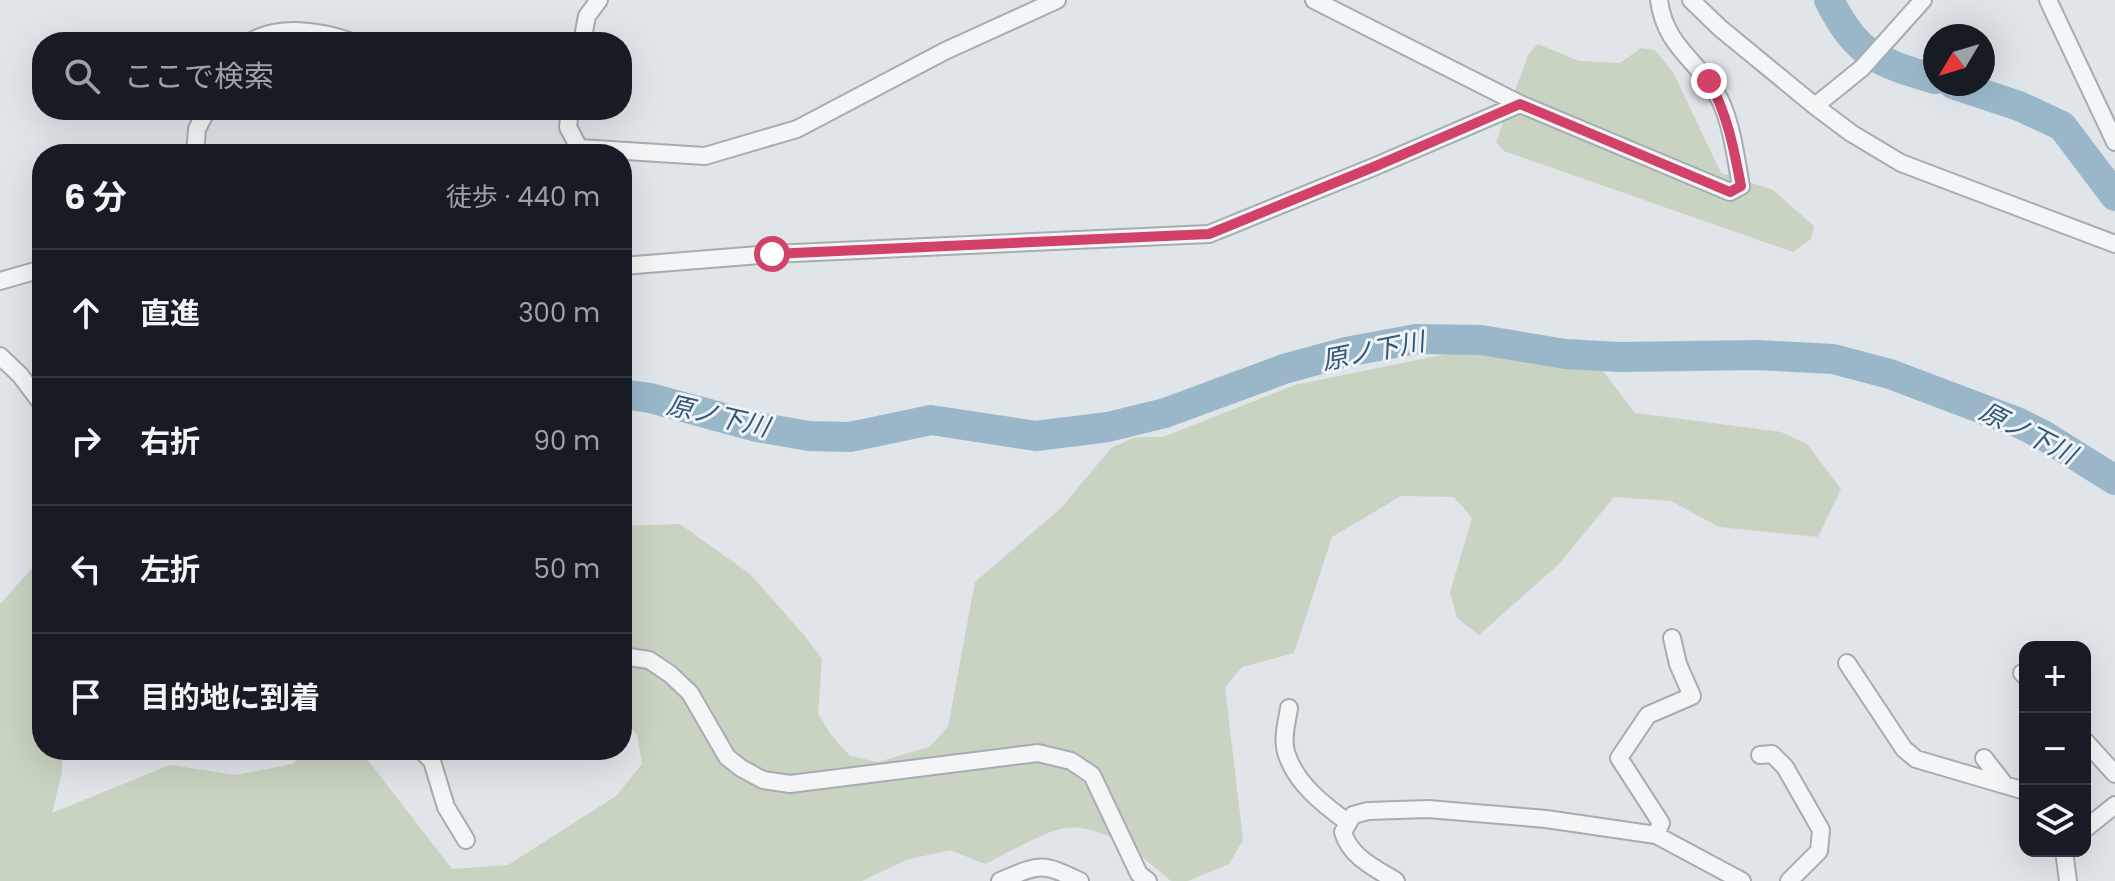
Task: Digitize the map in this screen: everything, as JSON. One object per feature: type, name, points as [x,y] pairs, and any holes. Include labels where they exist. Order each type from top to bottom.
[{"type":"street","points":[[584,32],[587,16],[599,0]]},
{"type":"street","points":[[632,153],[705,156],[797,129],[945,51],[1057,0]]},
{"type":"street","points":[[1314,0],[1520,104],[1730,192],[1741,186],[1722,104],[1709,81],[1676,45],[1662,19],[1659,0]]},
{"type":"street","points":[[1691,0],[1720,28],[1815,106],[1851,133],[1901,163],[2115,244]]},
{"type":"street","points":[[1815,106],[1862,68],[1923,0]]},
{"type":"street","points":[[2048,0],[2108,108],[2115,142]]},
{"type":"street","points":[[632,265],[772,254],[1209,234],[1520,104]]},
{"type":"street","points":[[196,144],[197,129],[202,120]]},
{"type":"street","points":[[569,120],[572,144]]},
{"type":"street","points":[[0,281],[32,272]]},
{"type":"street","points":[[0,356],[32,391]]},
{"type":"street","points":[[1656,835],[1661,823],[1619,758],[1648,715],[1692,696],[1678,664],[1672,638]]},
{"type":"street","points":[[632,657],[649,660],[670,674],[690,693],[727,757],[763,780],[790,784],[1038,753],[1071,761],[1092,775],[1139,874],[1148,881]]},
{"type":"street","points":[[1847,663],[1904,749],[1916,759],[2019,789]]},
{"type":"street","points":[[1289,708],[1284,735],[1286,752],[1298,776],[1316,798],[1347,822]]},
{"type":"street","points":[[2091,748],[2115,774]]},
{"type":"street","points":[[1760,755],[1772,754],[1785,767],[1821,830],[1819,851],[1789,881]]},
{"type":"street","points":[[1984,758],[2005,785]]},
{"type":"street","points":[[431,760],[446,807],[466,840]]},
{"type":"street","points":[[2091,824],[2115,805]]},
{"type":"street","points":[[1396,881],[1347,847],[1343,832],[1353,815],[1368,811],[1428,809],[1546,819],[1656,835],[1742,881]]},
{"type":"street","points":[[2064,857],[2068,881]]},
{"type":"street","points":[[1000,881],[1036,866],[1050,866],[1080,881]]},
{"type":"green space","points":[[1538,44],[1579,61],[1620,63],[1641,48],[1655,50],[1673,72],[1721,173],[1773,190],[1814,226],[1811,239],[1793,252],[1504,151],[1496,142],[1529,53]]},
{"type":"green space","points":[[1500,343],[1603,371],[1635,413],[1781,432],[1807,444],[1841,489],[1818,537],[1719,527],[1671,501],[1614,497],[1559,564],[1479,635],[1457,618],[1450,592],[1472,518],[1454,497],[1401,496],[1332,537],[1294,653],[1242,667],[1225,687],[1243,840],[1229,864],[1188,881],[1171,881],[1120,843],[1090,830],[1075,828],[1060,829],[1042,836],[985,864],[950,850],[906,860],[862,881],[0,881],[0,604],[32,568],[32,760],[62,760],[52,813],[170,765],[236,775],[293,764],[297,760],[368,760],[452,869],[508,865],[616,796],[642,764],[637,735],[632,730],[632,526],[680,524],[750,574],[822,659],[818,714],[832,736],[850,756],[878,762],[929,747],[948,727],[975,582],[1061,508],[1111,448],[1135,437],[1163,437],[1295,385]]},
{"type":"waterway","points":[[1829,0],[1849,33],[1871,54],[1923,75]]},
{"type":"waterway","points":[[1989,96],[2062,126],[2115,196]]},
{"type":"waterway","name":"原ノ下川","points":[[632,395],[757,427],[809,436],[850,437],[931,420],[1036,436],[1108,427],[1165,413],[1284,369],[1346,352],[1416,339],[1481,340],[1565,354],[1621,357],[1756,355],[1833,359],[1890,374],[2017,422],[2115,480]]},
{"type":"route","points":[[772,254],[1209,234],[1520,104],[1730,192],[1741,186],[1722,104],[1709,81]]}]
